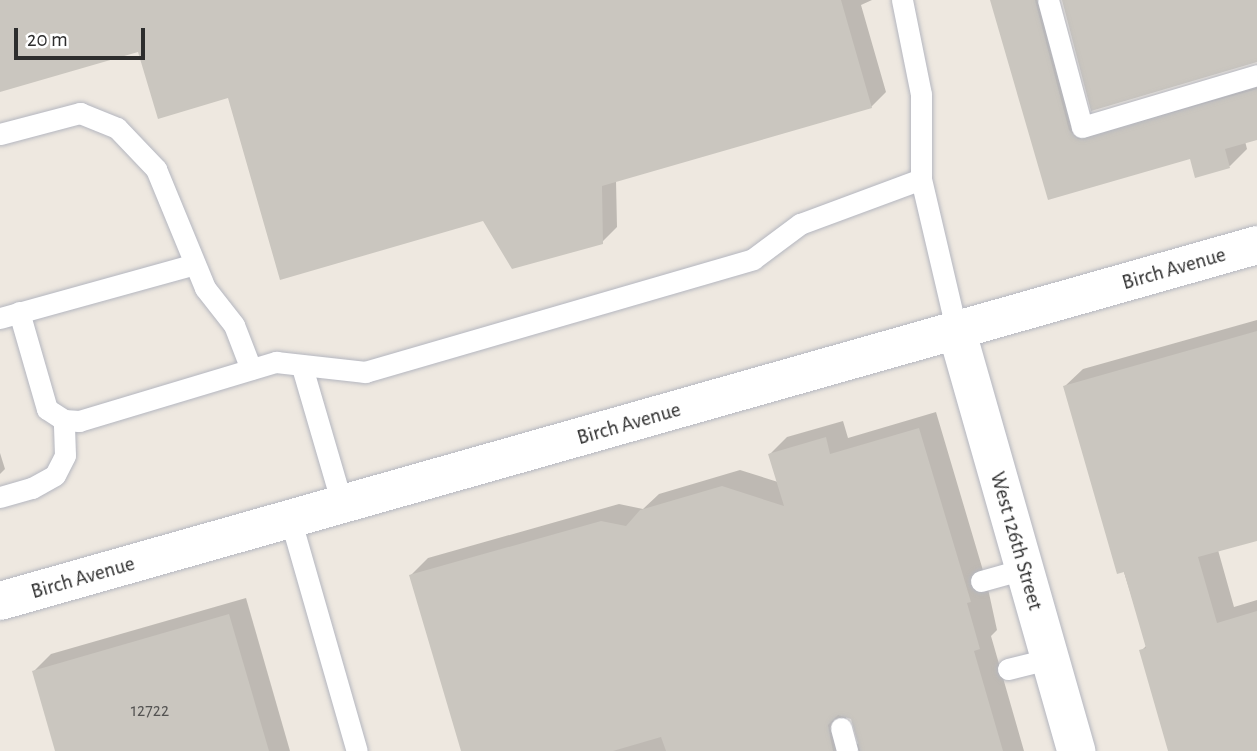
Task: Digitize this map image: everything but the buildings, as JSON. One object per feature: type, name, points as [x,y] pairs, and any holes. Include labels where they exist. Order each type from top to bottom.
[{"type":"street","name":"Birch Avenue","points":[[0,601],[1257,245]]},
{"type":"street","name":"West 126th Street","points":[[957,332],[1076,751]]},
{"type":"lane","points":[[902,0],[921,94],[921,179],[957,332]]},
{"type":"lane","points":[[1048,0],[1082,127],[1257,75]]},
{"type":"lane","points":[[0,134],[80,113],[117,128],[156,169],[205,288],[234,325],[251,369]]},
{"type":"lane","points":[[195,264],[10,315],[47,409],[64,420],[79,421],[276,362],[365,372],[752,259],[800,224],[921,179]]},
{"type":"lane","points":[[302,367],[342,504]]},
{"type":"lane","points":[[0,497],[32,488],[55,475],[65,455],[64,420]]},
{"type":"lane","points":[[290,518],[357,751]]},
{"type":"lane","points":[[981,581],[1024,569]]},
{"type":"lane","points":[[1008,669],[1048,659]]},
{"type":"lane","points":[[841,728],[847,751]]}]
